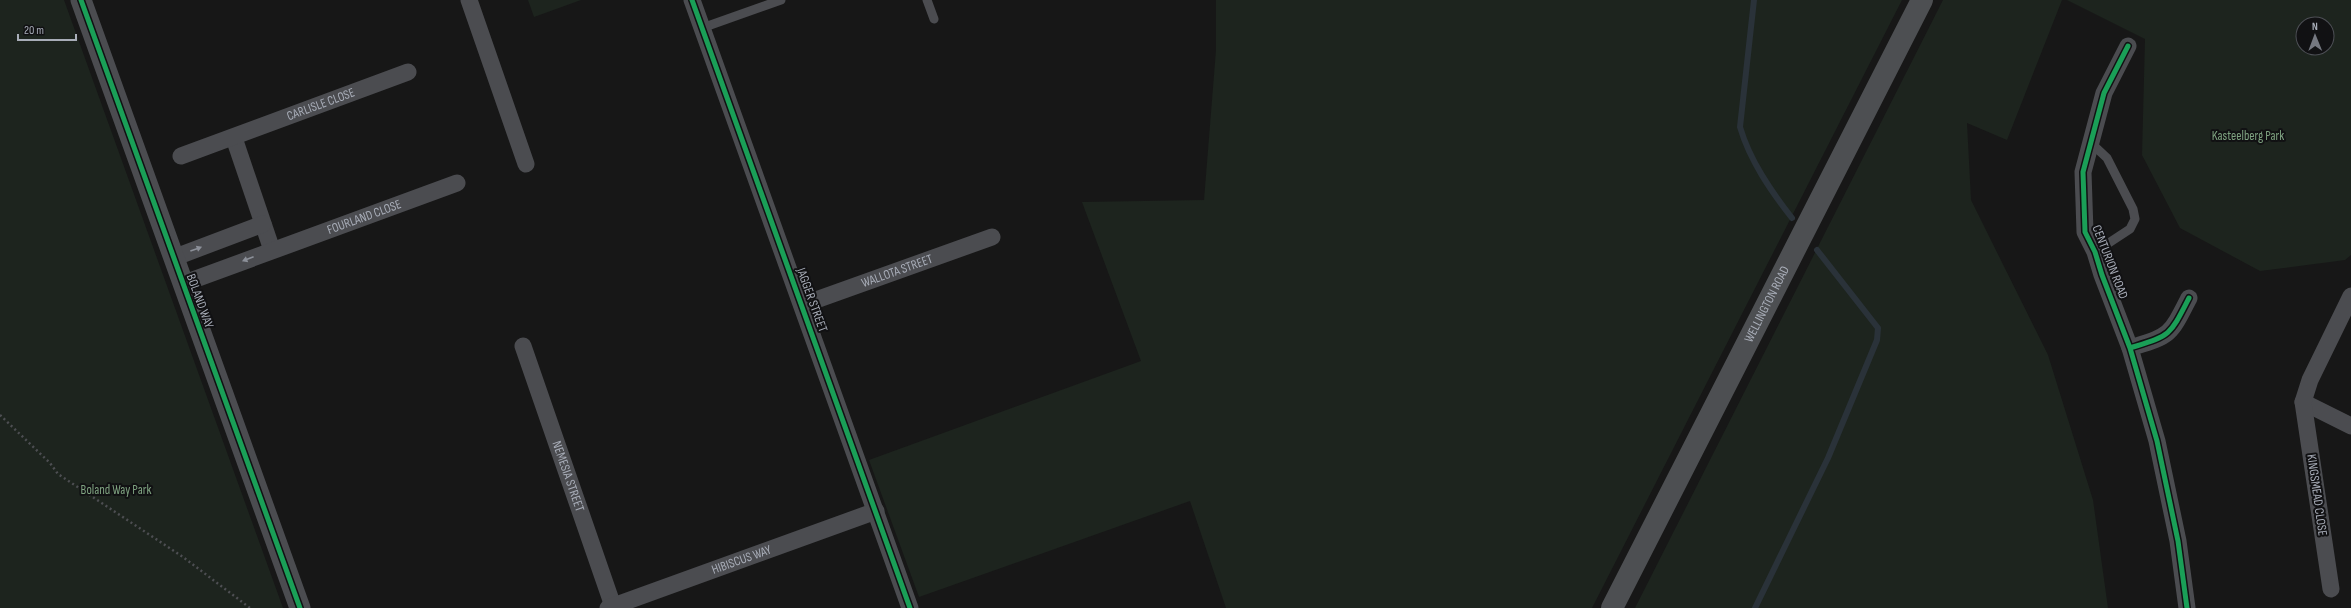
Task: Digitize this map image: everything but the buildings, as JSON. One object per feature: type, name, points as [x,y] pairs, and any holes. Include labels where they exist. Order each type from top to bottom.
[{"type":"main road","name":"WELLINGTON ROAD","points":[[1612,608],[1922,0]]},
{"type":"street","name":"BOLAND WAY","points":[[81,0],[182,284],[300,608]]},
{"type":"street","points":[[469,0],[526,164]]},
{"type":"street","name":"JAGGER STREET","points":[[692,0],[910,608]]},
{"type":"street","name":"CENTURION ROAD","points":[[2128,46],[2104,93],[2083,172],[2084,224],[2088,240],[2096,252],[2102,275],[2130,348],[2158,441],[2178,541],[2187,608]]},
{"type":"street","name":"CARLISLE CLOSE","points":[[181,156],[234,138],[408,72]]},
{"type":"street","points":[[234,138],[272,250]]},
{"type":"street","name":"FOURLAND CLOSE","points":[[182,284],[457,183]]},
{"type":"street","points":[[173,258],[263,224]]},
{"type":"street","name":"WALLOTA STREET","points":[[802,305],[992,237]]},
{"type":"street","name":"KINGSMEAD CLOSE","points":[[2331,589],[2303,402],[2310,380],[2351,296]]},
{"type":"street","points":[[2130,348],[2168,334],[2174,327],[2189,298]]},
{"type":"street","name":"NEMESIA STREET","points":[[523,346],[610,607]]},
{"type":"street","points":[[2303,402],[2351,426]]},
{"type":"street","name":"HIBISCUS WAY","points":[[610,607],[876,511]]},
{"type":"lane","points":[[702,28],[781,0]]},
{"type":"lane","points":[[926,0],[934,19]]},
{"type":"lane","name":"CENTURION ROAD","points":[[2091,143],[2107,158],[2133,209],[2135,218],[2130,229],[2096,252]]},
{"type":"path","points":[[0,415],[50,463],[58,474],[183,557],[250,608]]},
{"type":"green space","name":"Boland Way Park","points":[[0,0],[64,0],[283,608],[0,608]]},
{"type":"green space","points":[[528,0],[581,0],[534,17]]},
{"type":"green space","points":[[1216,0],[1902,0],[1592,608],[1226,608],[1190,501],[919,597],[869,460],[1141,361],[1082,202],[1204,200],[1216,50]]},
{"type":"green space","points":[[1943,0],[2062,0],[2007,140],[1967,123],[1971,200],[2048,355],[2093,500],[2108,608],[1635,608]]},
{"type":"green space","name":"Kasteelberg Park","points":[[2067,0],[2351,0],[2351,255],[2345,260],[2260,271],[2180,228],[2142,155],[2145,39]]},
{"type":"waterway","points":[[1754,0],[1740,127],[1755,164],[1776,197],[1792,218]]},
{"type":"waterway","points":[[1755,608],[1828,458],[1877,340],[1878,328],[1817,250]]},
{"type":"cycle path","points":[[81,0],[300,608]]},
{"type":"cycle path","points":[[692,0],[910,608]]},
{"type":"cycle path","points":[[2128,46],[2104,93],[2083,172],[2085,232],[2095,252],[2102,275],[2130,348]]},
{"type":"cycle path","points":[[2187,608],[2178,541],[2157,441],[2130,348],[2154,340],[2167,333],[2172,328],[2189,298]]}]
